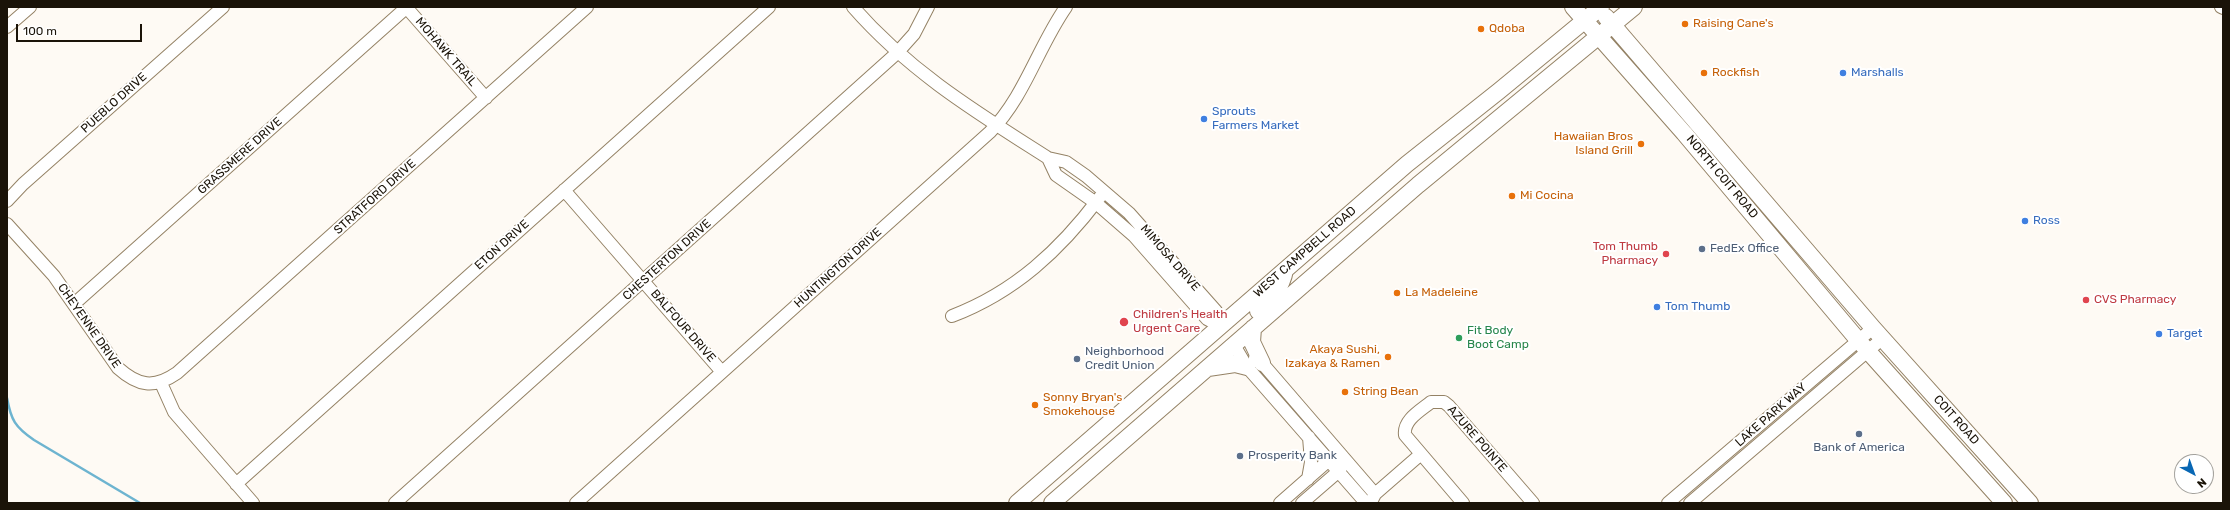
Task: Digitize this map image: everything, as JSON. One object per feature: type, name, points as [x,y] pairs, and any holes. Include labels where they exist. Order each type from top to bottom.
[{"type":"main road","name":"NORTH COIT ROAD","points":[[1573,7],[1715,169],[1863,345]]},
{"type":"main road","name":"WEST CAMPBELL ROAD","points":[[1253,328],[1418,184],[1634,7]]},
{"type":"main road","name":"NORTH COIT ROAD","points":[[1599,8],[1878,333]]},
{"type":"main road","name":"WEST CAMPBELL ROAD","points":[[1018,503],[1125,409],[1213,335],[1285,269],[1402,168],[1599,8]]},
{"type":"main road","points":[[1715,169],[1727,157]]},
{"type":"main road","points":[[1402,168],[1418,184]]},
{"type":"main road","points":[[1052,503],[1206,369],[1277,291],[1283,282],[1285,269]]},
{"type":"main road","points":[[1206,369],[1213,335],[1226,341],[1235,338],[1253,328]]},
{"type":"main road","points":[[1253,328],[1252,342],[1262,363]]},
{"type":"main road","name":"COIT ROAD","points":[[1878,333],[2030,503]]},
{"type":"main road","name":"COIT ROAD","points":[[1863,345],[2004,503]]},
{"type":"main road","points":[[1206,369],[1235,364],[1247,367]]},
{"type":"main road","points":[[1123,440],[1122,425],[1125,409]]},
{"type":"main road","points":[[1103,428],[1105,442],[1104,458]]},
{"type":"street","points":[[7,27],[30,7]]},
{"type":"street","name":"PUEBLO DRIVE","points":[[7,201],[23,184],[223,7]]},
{"type":"street","name":"MOHAWK TRAIL","points":[[406,7],[486,98]]},
{"type":"street","name":"GRASSMERE DRIVE","points":[[74,304],[406,7]]},
{"type":"street","name":"STRATFORD DRIVE","points":[[161,383],[177,373],[587,7]]},
{"type":"street","name":"ETON DRIVE","points":[[236,484],[769,7]]},
{"type":"street","name":"MIMOSA DRIVE","points":[[853,7],[897,53],[923,75],[996,126],[1048,158],[1066,162],[1105,191],[1156,241],[1216,311],[1213,335]]},
{"type":"street","name":"CHESTERTON DRIVE","points":[[396,503],[897,53],[914,34],[928,7]]},
{"type":"street","name":"HUNTINGTON DRIVE","points":[[576,503],[996,126],[1019,94],[1048,36],[1066,7]]},
{"type":"street","name":"MIMOSA DRIVE","points":[[1048,158],[1056,175],[1096,203],[1134,236],[1207,319],[1213,335]]},
{"type":"street","name":"BALFOUR DRIVE","points":[[564,190],[722,372]]},
{"type":"street","points":[[952,316],[975,307],[1026,276],[1068,237],[1105,191]]},
{"type":"street","name":"CHEYENNE DRIVE","points":[[7,224],[42,261],[118,368],[128,378],[139,382],[161,383]]},
{"type":"street","points":[[1151,255],[1156,241]]},
{"type":"street","name":"LAKE PARK WAY","points":[[1668,503],[1878,333]]},
{"type":"street","points":[[1235,338],[1262,363],[1345,459],[1373,499],[1421,454],[1463,503]]},
{"type":"street","points":[[1235,338],[1247,367],[1366,503]]},
{"type":"street","name":"LAKE PARK WAY","points":[[1690,503],[1863,345]]},
{"type":"street","points":[[161,383],[174,412],[252,503]]},
{"type":"street","name":"AZURE POINTE","points":[[1421,454],[1405,436],[1404,429],[1407,423],[1431,402],[1444,402],[1533,503]]},
{"type":"street","points":[[1286,411],[1298,405]]},
{"type":"street","points":[[1308,478],[1311,462],[1309,437]]},
{"type":"street","points":[[1280,503],[1329,460],[1345,459]]},
{"type":"street","points":[[1302,503],[1339,472],[1345,459]]},
{"type":"waterway","points":[[7,398],[12,418],[22,431],[34,440],[140,503]]},
{"type":"place","name":"Raising Cane's","points":[[1685,24]]},
{"type":"place","name":"Qdoba","points":[[1481,29]]},
{"type":"place","name":"Rockfish","points":[[1704,73]]},
{"type":"place","name":"Marshalls","points":[[1843,73]]},
{"type":"place","name":"Sprouts Farmers Market","points":[[1204,119]]},
{"type":"place","name":"Hawaiian Bros Island Grill","points":[[1641,144]]},
{"type":"place","name":"Mi Cocina","points":[[1512,196]]},
{"type":"place","name":"Ross","points":[[2025,221]]},
{"type":"place","name":"FedEx Office","points":[[1702,249]]},
{"type":"place","name":"Tom Thumb Pharmacy","points":[[1666,254]]},
{"type":"place","name":"La Madeleine","points":[[1397,293]]},
{"type":"place","name":"CVS Pharmacy","points":[[2086,300]]},
{"type":"place","name":"Tom Thumb","points":[[1657,307]]},
{"type":"place","name":"Children's Health Urgent Care","points":[[1124,322]]},
{"type":"place","name":"Target","points":[[2159,334]]},
{"type":"place","name":"Fit Body Boot Camp","points":[[1459,338]]},
{"type":"place","name":"Akaya Sushi, Izakaya & Ramen","points":[[1388,357]]},
{"type":"place","name":"Neighborhood Credit Union","points":[[1077,359]]},
{"type":"place","name":"String Bean","points":[[1345,392]]},
{"type":"place","name":"Sonny Bryan's Smokehouse","points":[[1035,405]]},
{"type":"place","name":"Bank of America","points":[[1859,434]]},
{"type":"place","name":"Prosperity Bank","points":[[1240,456]]}]
